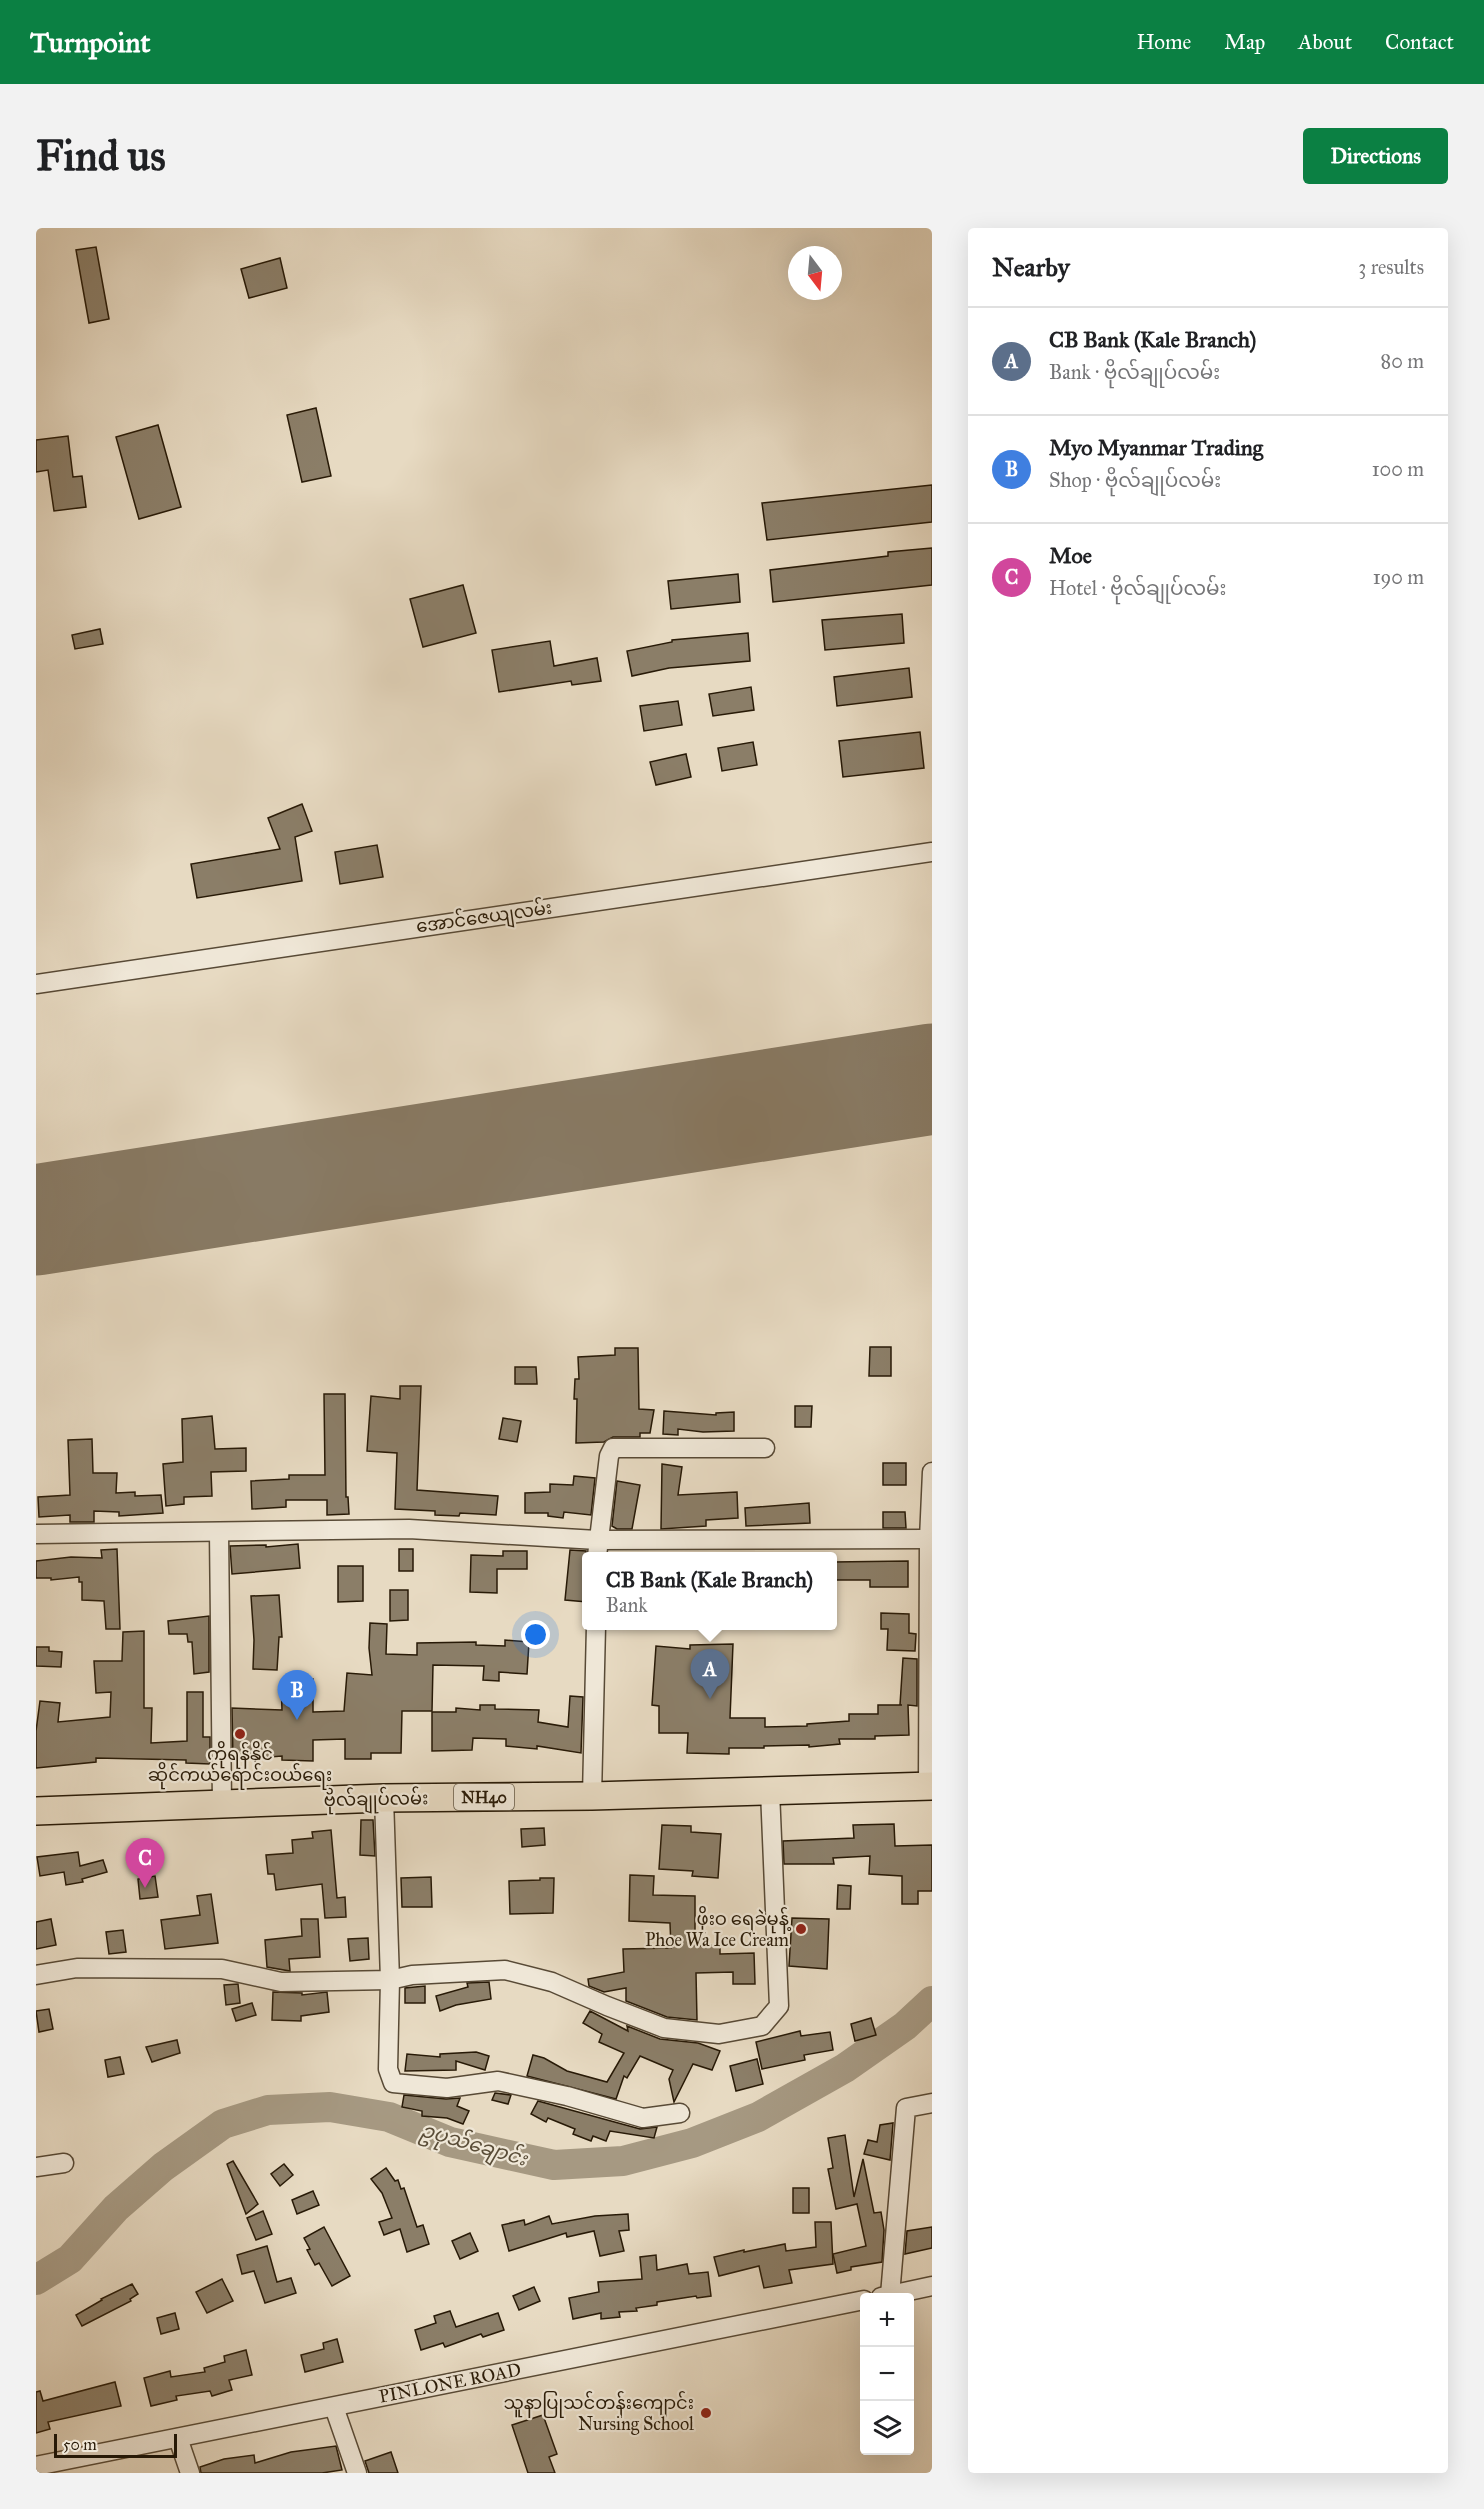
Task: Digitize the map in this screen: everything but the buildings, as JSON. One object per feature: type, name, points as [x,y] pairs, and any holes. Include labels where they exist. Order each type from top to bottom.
[{"type":"highway","name":"ဗိုလ်ချုပ်လမ်း","points":[[36,1811],[384,1798],[592,1796],[930,1786]]},
{"type":"street","name":"အောင်ဇေယျလမ်း","points":[[36,984],[932,852]]},
{"type":"street","points":[[597,1548],[609,1456],[613,1448],[765,1448]]},
{"type":"street","points":[[930,1786],[928,1539],[932,1472]]},
{"type":"street","points":[[36,1534],[409,1529],[597,1548],[928,1539]]},
{"type":"street","points":[[219,1532],[222,1804]]},
{"type":"street","points":[[592,1796],[596,1630]]},
{"type":"street","points":[[36,1975],[77,1968],[222,1969],[281,1982],[390,1980],[412,1975],[506,1970],[552,1982],[664,2028],[719,2034],[762,2026],[779,2006],[770,1791]]},
{"type":"street","points":[[384,1798],[390,1980],[388,2069],[393,2083],[447,2088],[498,2081],[567,2096],[643,2118],[680,2114]]},
{"type":"street","points":[[884,2293],[906,2108],[932,2103]]},
{"type":"street","points":[[36,2167],[64,2163]]},
{"type":"street","points":[[898,2293],[932,2286]]},
{"type":"street","name":"PINLONE ROAD","points":[[36,2466],[860,2301]]},
{"type":"street","points":[[334,2407],[357,2473]]},
{"type":"street","points":[[178,2438],[190,2473]]},
{"type":"waterway","name":"ဥပုသ်ချောင်း","points":[[36,2280],[70,2259],[116,2208],[163,2167],[223,2124],[268,2110],[330,2107],[389,2117],[450,2142],[554,2165],[623,2161],[692,2143],[758,2117],[845,2068],[905,2026],[932,2001]]},
{"type":"runway","points":[[36,1220],[932,1079]]},
{"type":"place","name":"CB Bank (Kale Branch)","points":[[710,1699]]},
{"type":"place","name":"Myo Myanmar Trading","points":[[297,1720]]},
{"type":"place","name":"ကိုရန်နိုင် ဆိုင်ကယ်ရောင်းဝယ်ရေး","points":[[240,1734]]},
{"type":"place","name":"Moe","points":[[145,1888]]},
{"type":"place","name":"ဖိုးဝ ရေခဲမုန့် Phoe Wa Ice Cream","points":[[801,1929]]},
{"type":"place","name":"သူနာပြုသင်တန်းကျောင်း Nursing School","points":[[706,2413]]}]
